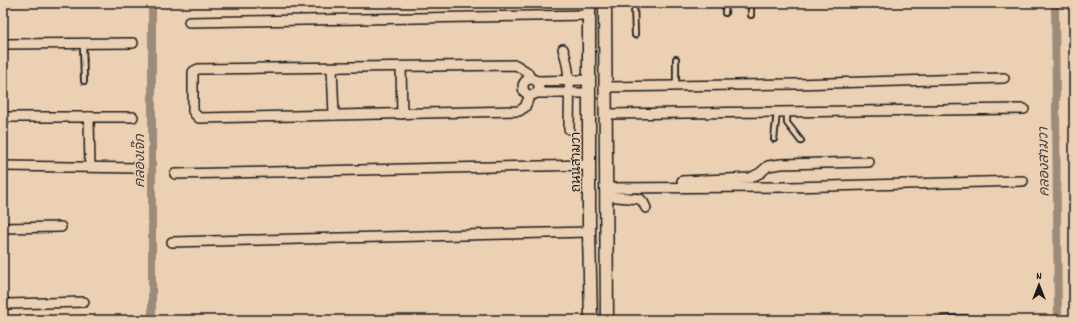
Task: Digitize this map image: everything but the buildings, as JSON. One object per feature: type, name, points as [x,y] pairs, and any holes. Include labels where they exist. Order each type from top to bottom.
[{"type":"street","points":[[605,3],[606,320]]},
{"type":"street","points":[[189,22],[549,16],[572,20],[589,13]]},
{"type":"street","name":"ถนนสามวา","points":[[589,13],[589,232],[591,320]]},
{"type":"street","points":[[3,44],[134,43]]},
{"type":"street","points":[[563,49],[566,59],[569,93],[569,129]]},
{"type":"street","points":[[516,66],[527,72],[539,85],[540,89],[534,94],[525,107],[519,111],[199,118],[194,114],[193,110],[193,72],[196,70],[400,67],[516,66]]},
{"type":"street","points":[[400,67],[402,114]]},
{"type":"street","points":[[332,68],[334,115]]},
{"type":"street","points":[[606,87],[796,84],[1004,78]]},
{"type":"street","points":[[589,80],[527,80],[523,87],[526,94],[589,93]]},
{"type":"street","points":[[606,114],[1024,109]]},
{"type":"street","points":[[3,117],[133,117]]},
{"type":"street","points":[[89,117],[90,167]]},
{"type":"street","points":[[606,190],[750,178],[760,173],[768,166],[869,162]]},
{"type":"street","points":[[175,174],[589,165]]},
{"type":"street","points":[[3,166],[138,168]]},
{"type":"street","points":[[606,190],[1023,181]]},
{"type":"street","points":[[606,190],[640,199],[646,208]]},
{"type":"street","points":[[3,228],[61,227]]},
{"type":"street","points":[[172,242],[589,232]]},
{"type":"street","points":[[591,277],[606,278]]},
{"type":"street","points":[[3,301],[8,304],[84,302]]},
{"type":"lane","points":[[634,3],[635,35]]},
{"type":"lane","points":[[725,13],[726,3]]},
{"type":"lane","points":[[751,3],[751,15]]},
{"type":"lane","points":[[83,43],[84,81]]},
{"type":"lane","points":[[676,59],[676,86]]},
{"type":"lane","points":[[787,111],[787,123],[801,141]]},
{"type":"lane","points":[[774,140],[776,112]]},
{"type":"lane","points":[[941,320],[966,318]]},
{"type":"waterway","name":"คลองเจ๊ก","points":[[152,3],[152,320]]},
{"type":"waterway","name":"คลองสามวา","points":[[1055,3],[1058,320]]}]
